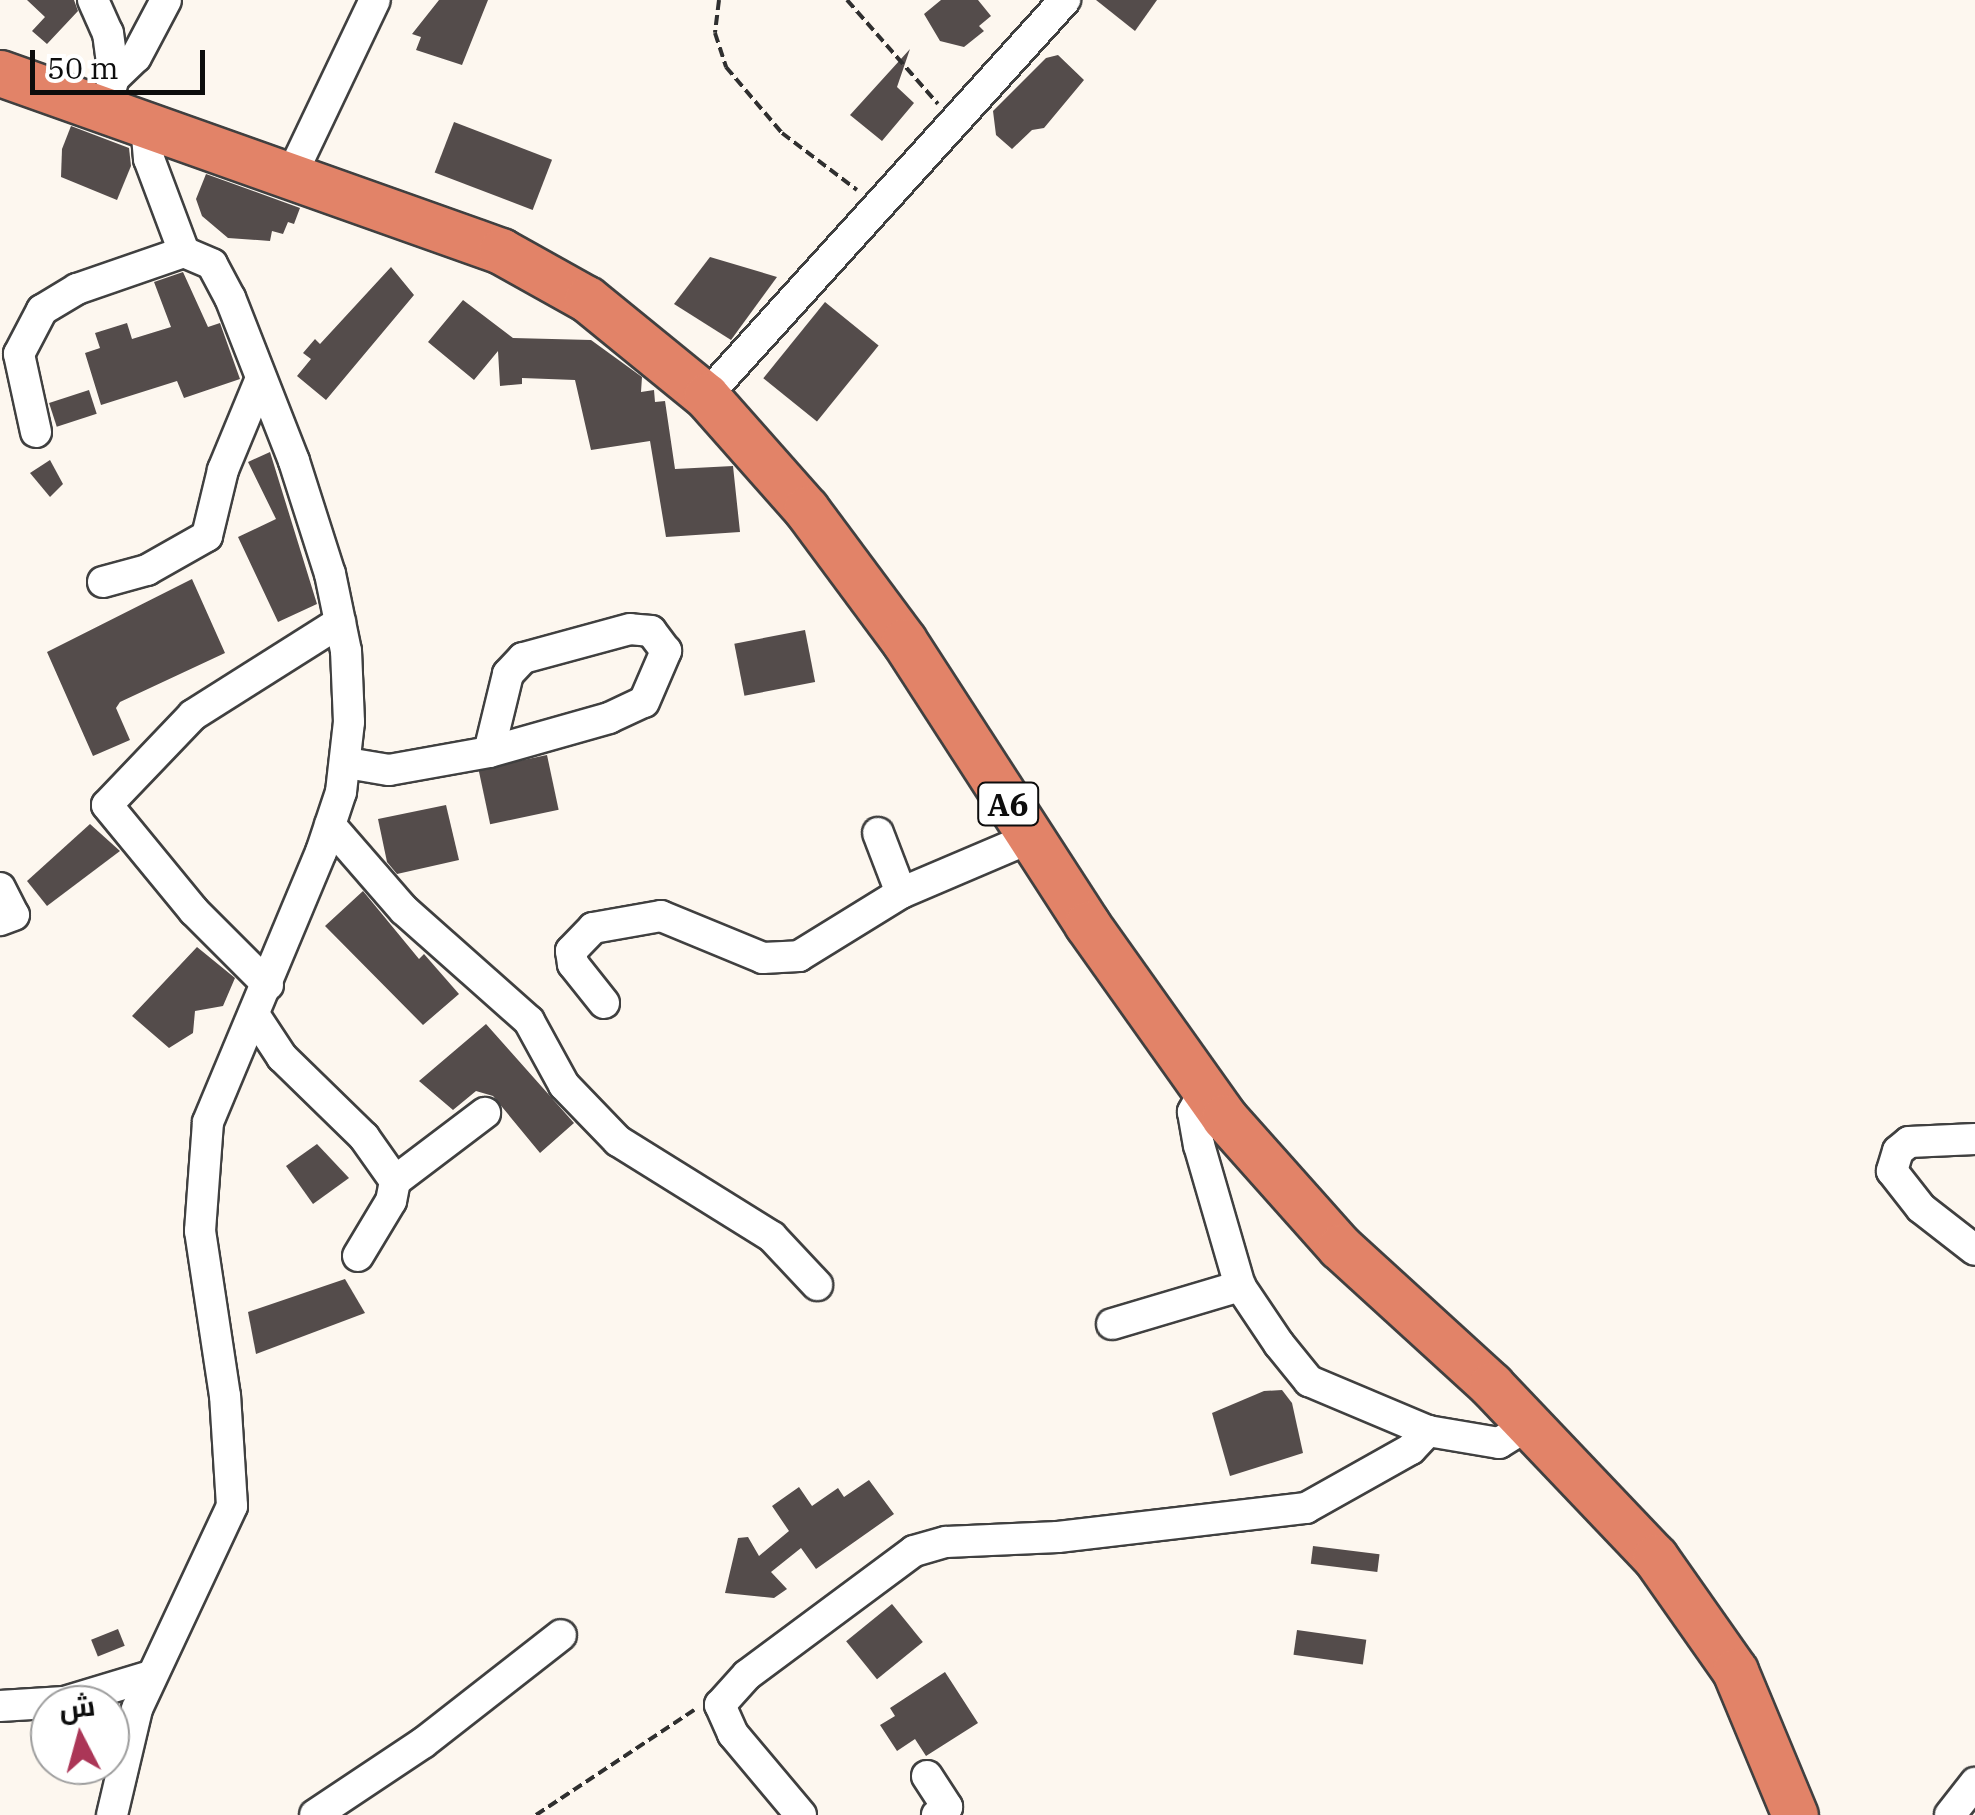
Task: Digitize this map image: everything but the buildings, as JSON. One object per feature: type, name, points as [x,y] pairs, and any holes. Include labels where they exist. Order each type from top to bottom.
[{"type":"highway","name":"A6","points":[[0,72],[122,103],[290,178],[430,222],[516,258],[587,299],[706,396],[848,565],[1204,1092],[1340,1247],[1529,1424],[1655,1556],[1701,1616],[1763,1726],[1795,1815]]},
{"type":"street","points":[[93,0],[108,33],[122,103],[150,159],[184,252]]},
{"type":"street","points":[[122,103],[136,57],[166,0]]},
{"type":"street","points":[[290,178],[376,0]]},
{"type":"street","points":[[706,396],[953,116],[1065,0]]},
{"type":"street","points":[[36,432],[19,354],[42,310],[76,289],[184,252],[212,264],[294,461],[340,622],[348,678],[347,763],[330,826],[268,985],[208,1122],[200,1174],[200,1231],[225,1396],[232,1506],[150,1676],[112,1815]]},
{"type":"street","points":[[103,582],[148,570],[207,536],[222,470],[259,383]]},
{"type":"street","points":[[268,985],[194,912],[107,805],[193,715],[340,622]]},
{"type":"street","points":[[347,763],[388,770],[489,752],[644,702],[666,651],[651,631],[630,629],[523,658],[508,674],[489,752]]},
{"type":"street","points":[[330,826],[404,910],[528,1021],[564,1085],[618,1141],[772,1236],[817,1285]]},
{"type":"street","points":[[878,833],[901,894]]},
{"type":"street","points":[[604,1003],[573,964],[571,951],[593,928],[661,916],[763,958],[782,959],[819,947],[901,894],[1030,838]]},
{"type":"street","points":[[0,888],[14,915],[0,920]]},
{"type":"street","points":[[254,1016],[282,1057],[364,1137],[394,1181],[391,1200],[358,1256]]},
{"type":"street","points":[[1204,1092],[1193,1112],[1199,1145],[1240,1286],[1309,1381],[1428,1431],[1499,1443],[1529,1424]]},
{"type":"street","points":[[394,1181],[486,1114]]},
{"type":"street","points":[[1975,1139],[1908,1142],[1898,1151],[1892,1171],[1921,1208],[1975,1250]]},
{"type":"street","points":[[1112,1324],[1240,1286]]},
{"type":"street","points":[[800,1815],[732,1734],[720,1705],[747,1675],[914,1551],[946,1542],[1058,1537],[1306,1508],[1411,1449],[1428,1431]]},
{"type":"street","points":[[315,1815],[423,1743],[562,1635]]},
{"type":"street","points":[[0,1706],[64,1702],[150,1676]]},
{"type":"street","points":[[928,1776],[948,1807],[936,1815]]},
{"type":"street","points":[[1950,1815],[1975,1783]]},
{"type":"path","points":[[718,0],[715,33],[726,68],[807,156],[876,202]]},
{"type":"path","points":[[847,0],[917,86],[953,116]]},
{"type":"path","points":[[536,1815],[665,1726],[692,1710],[720,1705]]}]
